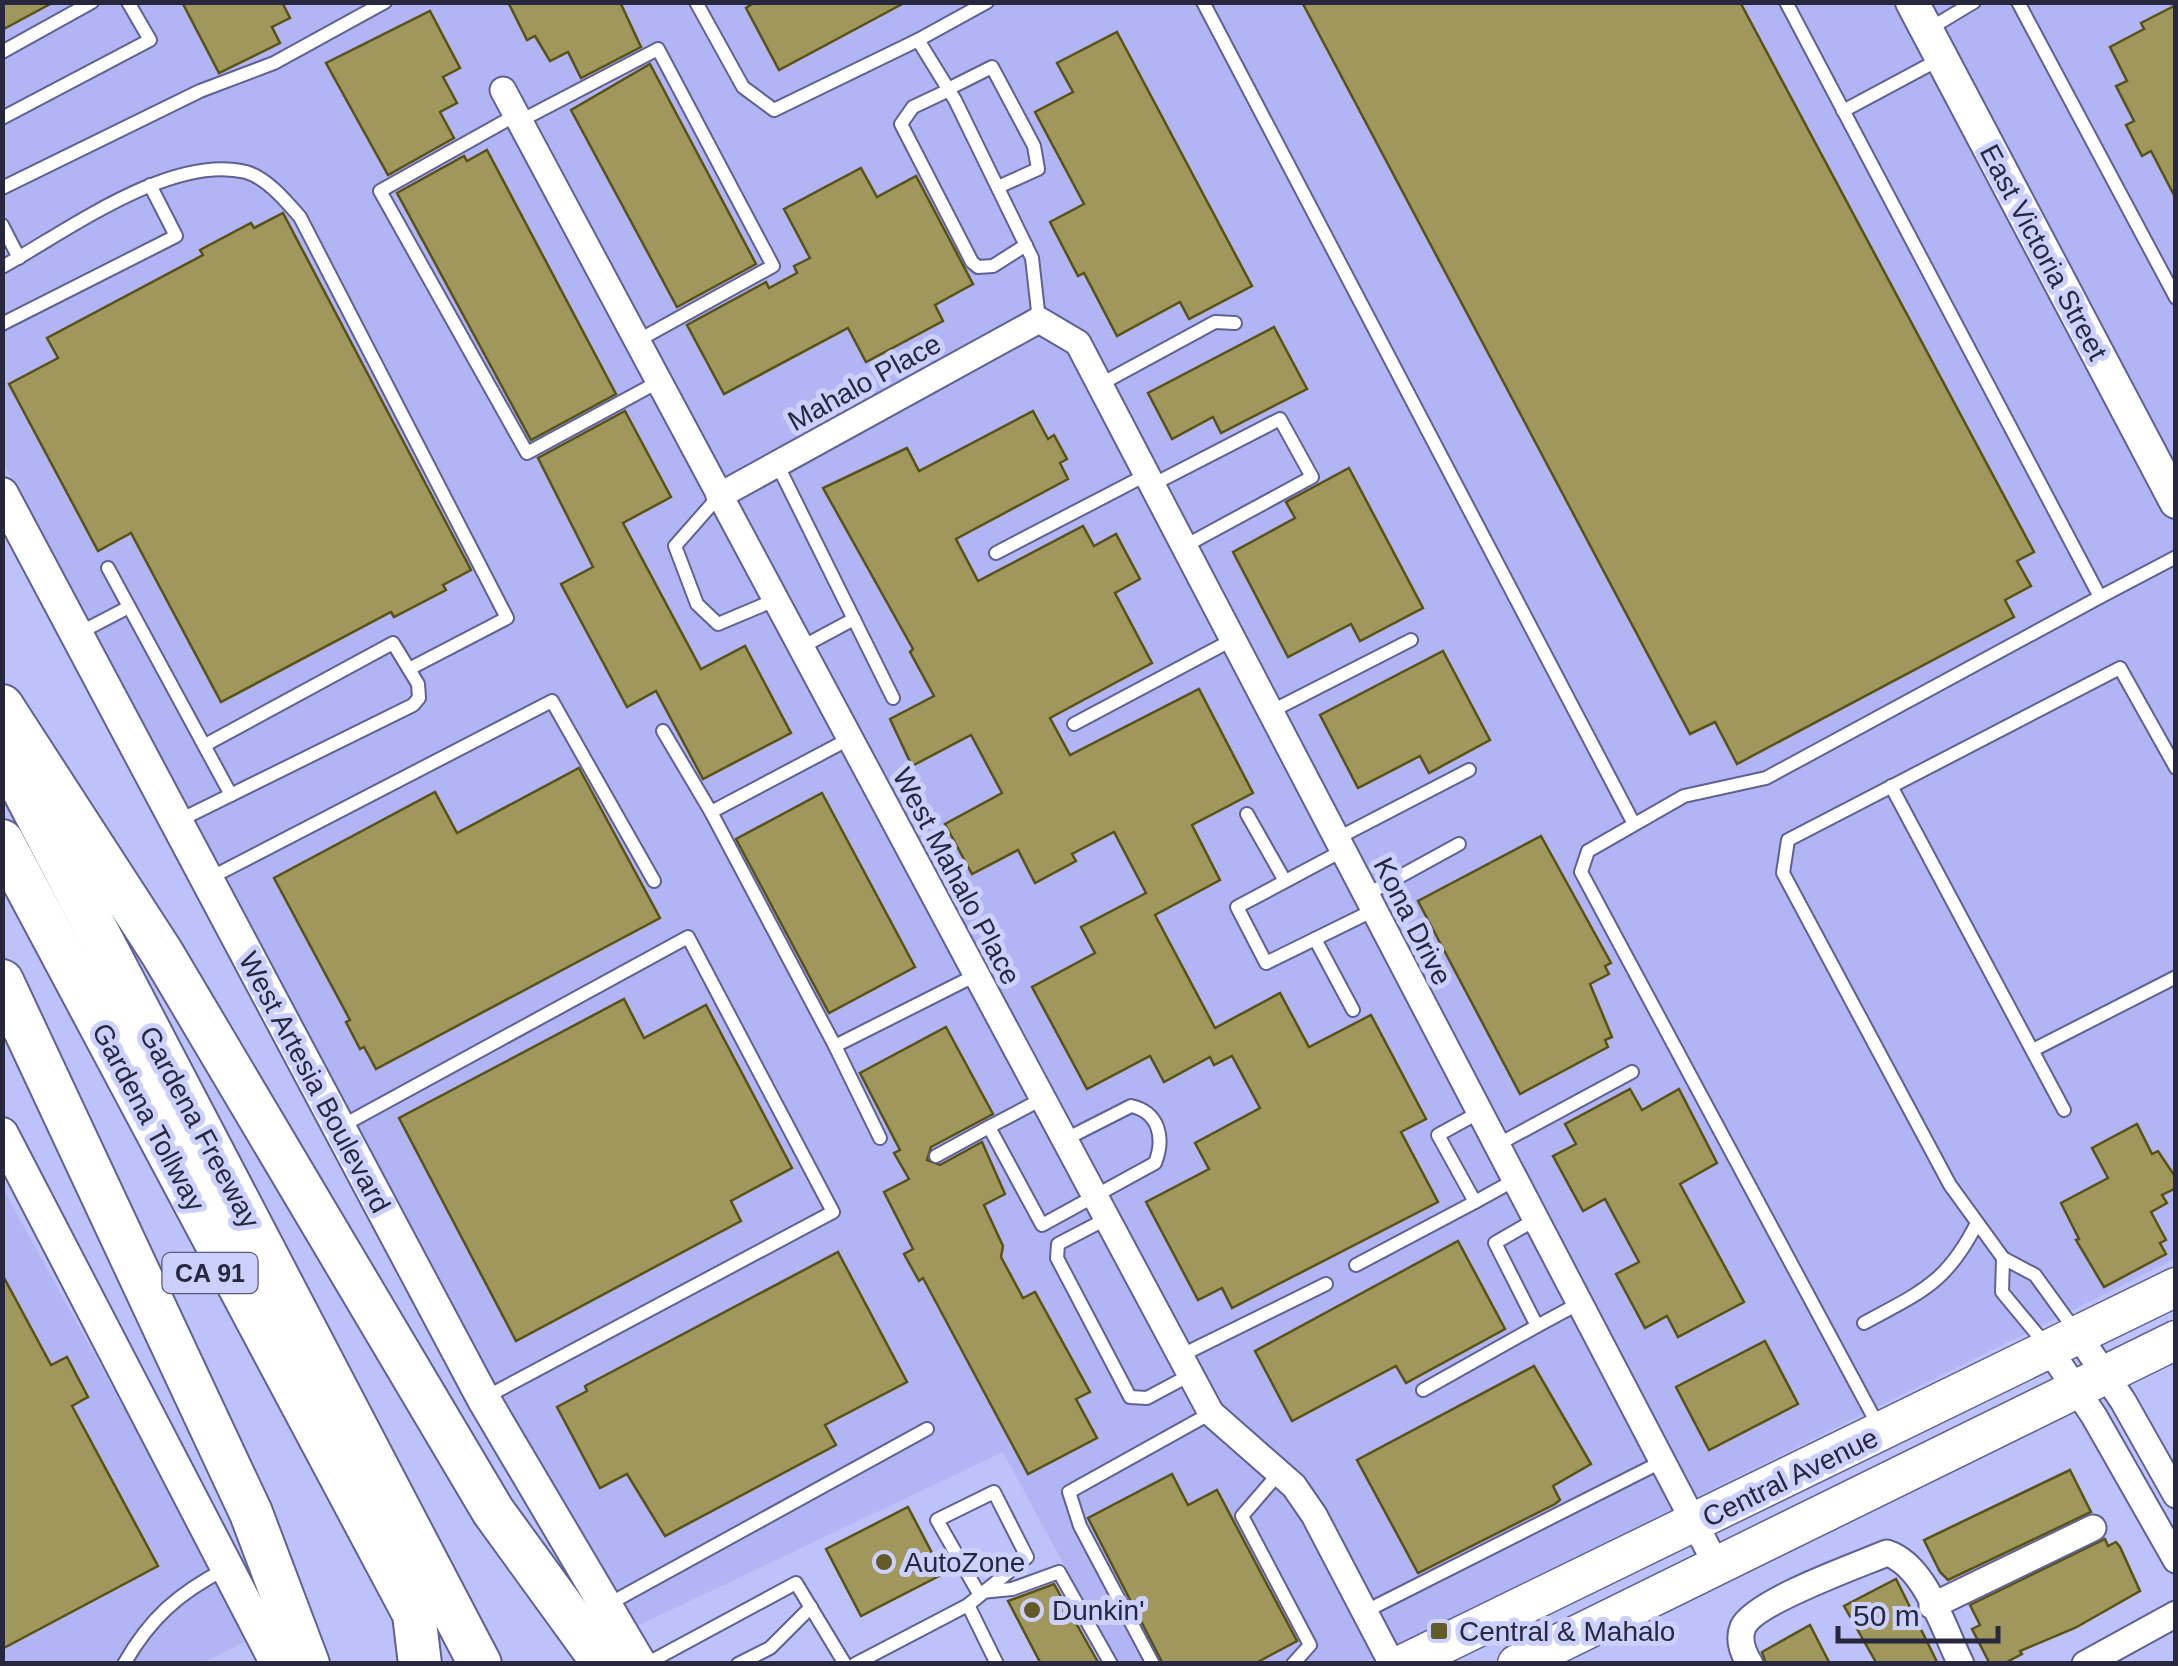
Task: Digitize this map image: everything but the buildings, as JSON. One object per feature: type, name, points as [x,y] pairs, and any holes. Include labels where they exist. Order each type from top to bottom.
[{"type":"highway","points":[[2,706],[162,953],[493,1511],[604,1664]]},
{"type":"highway","name":"Gardena Freeway","points":[[2,750],[480,1664]]},
{"type":"highway","name":"Gardena Tollway","points":[[2,800],[242,1253],[284,1289]]},
{"type":"highway","name":"Gardena Tollway","points":[[2,841],[414,1614],[417,1664]]},
{"type":"highway","name":"CA 91","points":[[2,883],[417,1664]]},
{"type":"highway","points":[[2,981],[251,1512],[308,1664]]},
{"type":"main road","name":"East Victoria Street","points":[[1927,30],[2176,502]]},
{"type":"main road","name":"West Artesia Boulevard","points":[[2,494],[484,1398],[604,1606],[643,1664]]},
{"type":"main road","points":[[4,1142],[276,1664]]},
{"type":"main road","name":"Central Avenue","points":[[1403,1664],[2176,1287]]},
{"type":"main road","name":"Central Avenue","points":[[1538,1659],[1716,1566],[2176,1340]]},
{"type":"street","name":"West Mahalo Place","points":[[503,90],[1210,1413],[1279,1474],[1314,1514],[1392,1664]]},
{"type":"street","name":"Kona Drive","points":[[1038,320],[1078,343],[1716,1566]]},
{"type":"street","name":"Mahalo Place","points":[[719,496],[1038,320]]},
{"type":"street","points":[[2064,1342],[2176,1495]]},
{"type":"street","points":[[2090,1382],[2168,1532],[2176,1560]]},
{"type":"street","points":[[1932,1606],[2093,1528]]},
{"type":"street","points":[[1750,1664],[1742,1651],[1741,1630],[1758,1612],[1805,1586],[1887,1553],[1904,1559],[1961,1664]]},
{"type":"street","points":[[2085,1664],[2114,1658],[2176,1614]]},
{"type":"lane","points":[[2,52],[92,2]]},
{"type":"lane","points":[[2,118],[150,40],[128,2]]},
{"type":"lane","points":[[2,188],[200,91],[274,63],[385,2]]},
{"type":"lane","points":[[696,2],[743,88],[774,110],[987,2]]},
{"type":"lane","points":[[1204,2],[1634,824]]},
{"type":"lane","points":[[1786,2],[2100,597]]},
{"type":"lane","points":[[1843,110],[1927,30],[1974,2]]},
{"type":"lane","points":[[2018,2],[2176,298]]},
{"type":"lane","points":[[918,40],[949,90],[1026,245],[1035,274],[1038,320]]},
{"type":"lane","points":[[637,341],[773,266],[658,48],[380,191],[527,453],[658,382]]},
{"type":"lane","points":[[998,188],[1038,169],[1034,146],[992,67],[912,106],[901,124],[972,262],[978,267],[993,266],[1026,245]]},
{"type":"lane","points":[[2,267],[150,185],[205,170],[248,172],[281,196],[300,217],[507,618],[409,669]]},
{"type":"lane","points":[[2,324],[176,236],[150,185]]},
{"type":"lane","points":[[2,225],[19,258]]},
{"type":"lane","points":[[1099,385],[1215,322],[1235,323]]},
{"type":"lane","points":[[996,553],[1280,419],[1312,477],[1183,547]]},
{"type":"lane","points":[[777,464],[893,698]]},
{"type":"lane","points":[[719,496],[675,546],[698,604],[718,624],[775,600]]},
{"type":"lane","points":[[1882,1432],[1587,890],[1581,872],[1588,851],[1684,796],[1766,778],[2176,557]]},
{"type":"lane","points":[[108,568],[231,795]]},
{"type":"lane","points":[[77,634],[130,607]]},
{"type":"lane","points":[[800,648],[854,619]]},
{"type":"lane","points":[[1074,724],[1232,640]]},
{"type":"lane","points":[[1270,712],[1410,640]]},
{"type":"lane","points":[[177,822],[414,705],[418,684],[393,643],[204,746]]},
{"type":"lane","points":[[2064,1342],[2035,1275],[2003,1258],[1950,1185],[1783,873],[1788,840],[2120,668],[2176,768]]},
{"type":"lane","points":[[207,880],[552,701],[654,881]]},
{"type":"lane","points":[[663,731],[711,812],[880,1138]]},
{"type":"lane","points":[[711,812],[849,739]]},
{"type":"lane","points":[[1459,844],[1315,939],[1266,963],[1237,906],[1469,770]]},
{"type":"lane","points":[[1891,786],[2064,1110]]},
{"type":"lane","points":[[1248,814],[1285,881]]},
{"type":"lane","points":[[339,1128],[688,938],[833,1212],[484,1398]]},
{"type":"lane","points":[[1315,939],[1353,1010]]},
{"type":"lane","points":[[835,1046],[976,975]]},
{"type":"lane","points":[[2034,1050],[2176,977]]},
{"type":"lane","points":[[1495,1146],[1632,1072]]},
{"type":"lane","points":[[936,1156],[1042,1099]]},
{"type":"lane","points":[[1064,1140],[1131,1106],[1144,1109],[1155,1122],[1162,1146],[1155,1163],[1058,1244],[1056,1258],[1130,1396],[1146,1398],[1185,1365],[1326,1284]]},
{"type":"lane","points":[[1475,1202],[1438,1135],[1478,1113]]},
{"type":"lane","points":[[989,1127],[1042,1225],[1100,1208]]},
{"type":"lane","points":[[1356,1265],[1513,1181]]},
{"type":"lane","points":[[1533,1221],[1494,1243],[1537,1326]]},
{"type":"lane","points":[[1864,1323],[1922,1292],[1957,1264],[1977,1223]]},
{"type":"lane","points":[[2003,1258],[2002,1292],[2064,1342]]},
{"type":"lane","points":[[1422,1390],[1576,1304]]},
{"type":"lane","points":[[1153,1664],[1069,1500],[1069,1492],[1210,1413]]},
{"type":"lane","points":[[604,1606],[926,1428]]},
{"type":"lane","points":[[1366,1611],[1661,1462]]},
{"type":"lane","points":[[1279,1474],[1242,1516],[1310,1646],[1293,1664]]},
{"type":"lane","points":[[855,1664],[968,1605],[978,1592],[1027,1556],[994,1492],[937,1520],[978,1592]]},
{"type":"lane","points":[[124,1664],[145,1626],[182,1592],[228,1567]]},
{"type":"lane","points":[[978,1592],[1012,1589],[1059,1572],[1111,1664]]},
{"type":"lane","points":[[643,1664],[796,1583],[844,1664]]},
{"type":"lane","points":[[968,1605],[997,1664]]},
{"type":"lane","points":[[738,1664],[770,1648],[811,1607]]},
{"type":"shaded area","points":[[2,3],[2175,3],[2175,1259],[1363,1663],[1117,1663],[1003,1452],[631,1629],[543,1486],[3,463]]},
{"type":"shaded area","points":[[2,1187],[251,1639],[202,1663],[3,1663]]},
{"type":"place","name":"AutoZone","points":[[884,1562]]},
{"type":"place","name":"Dunkin'","points":[[1032,1610]]},
{"type":"place","name":"Central & Mahalo","points":[[1439,1631]]}]
